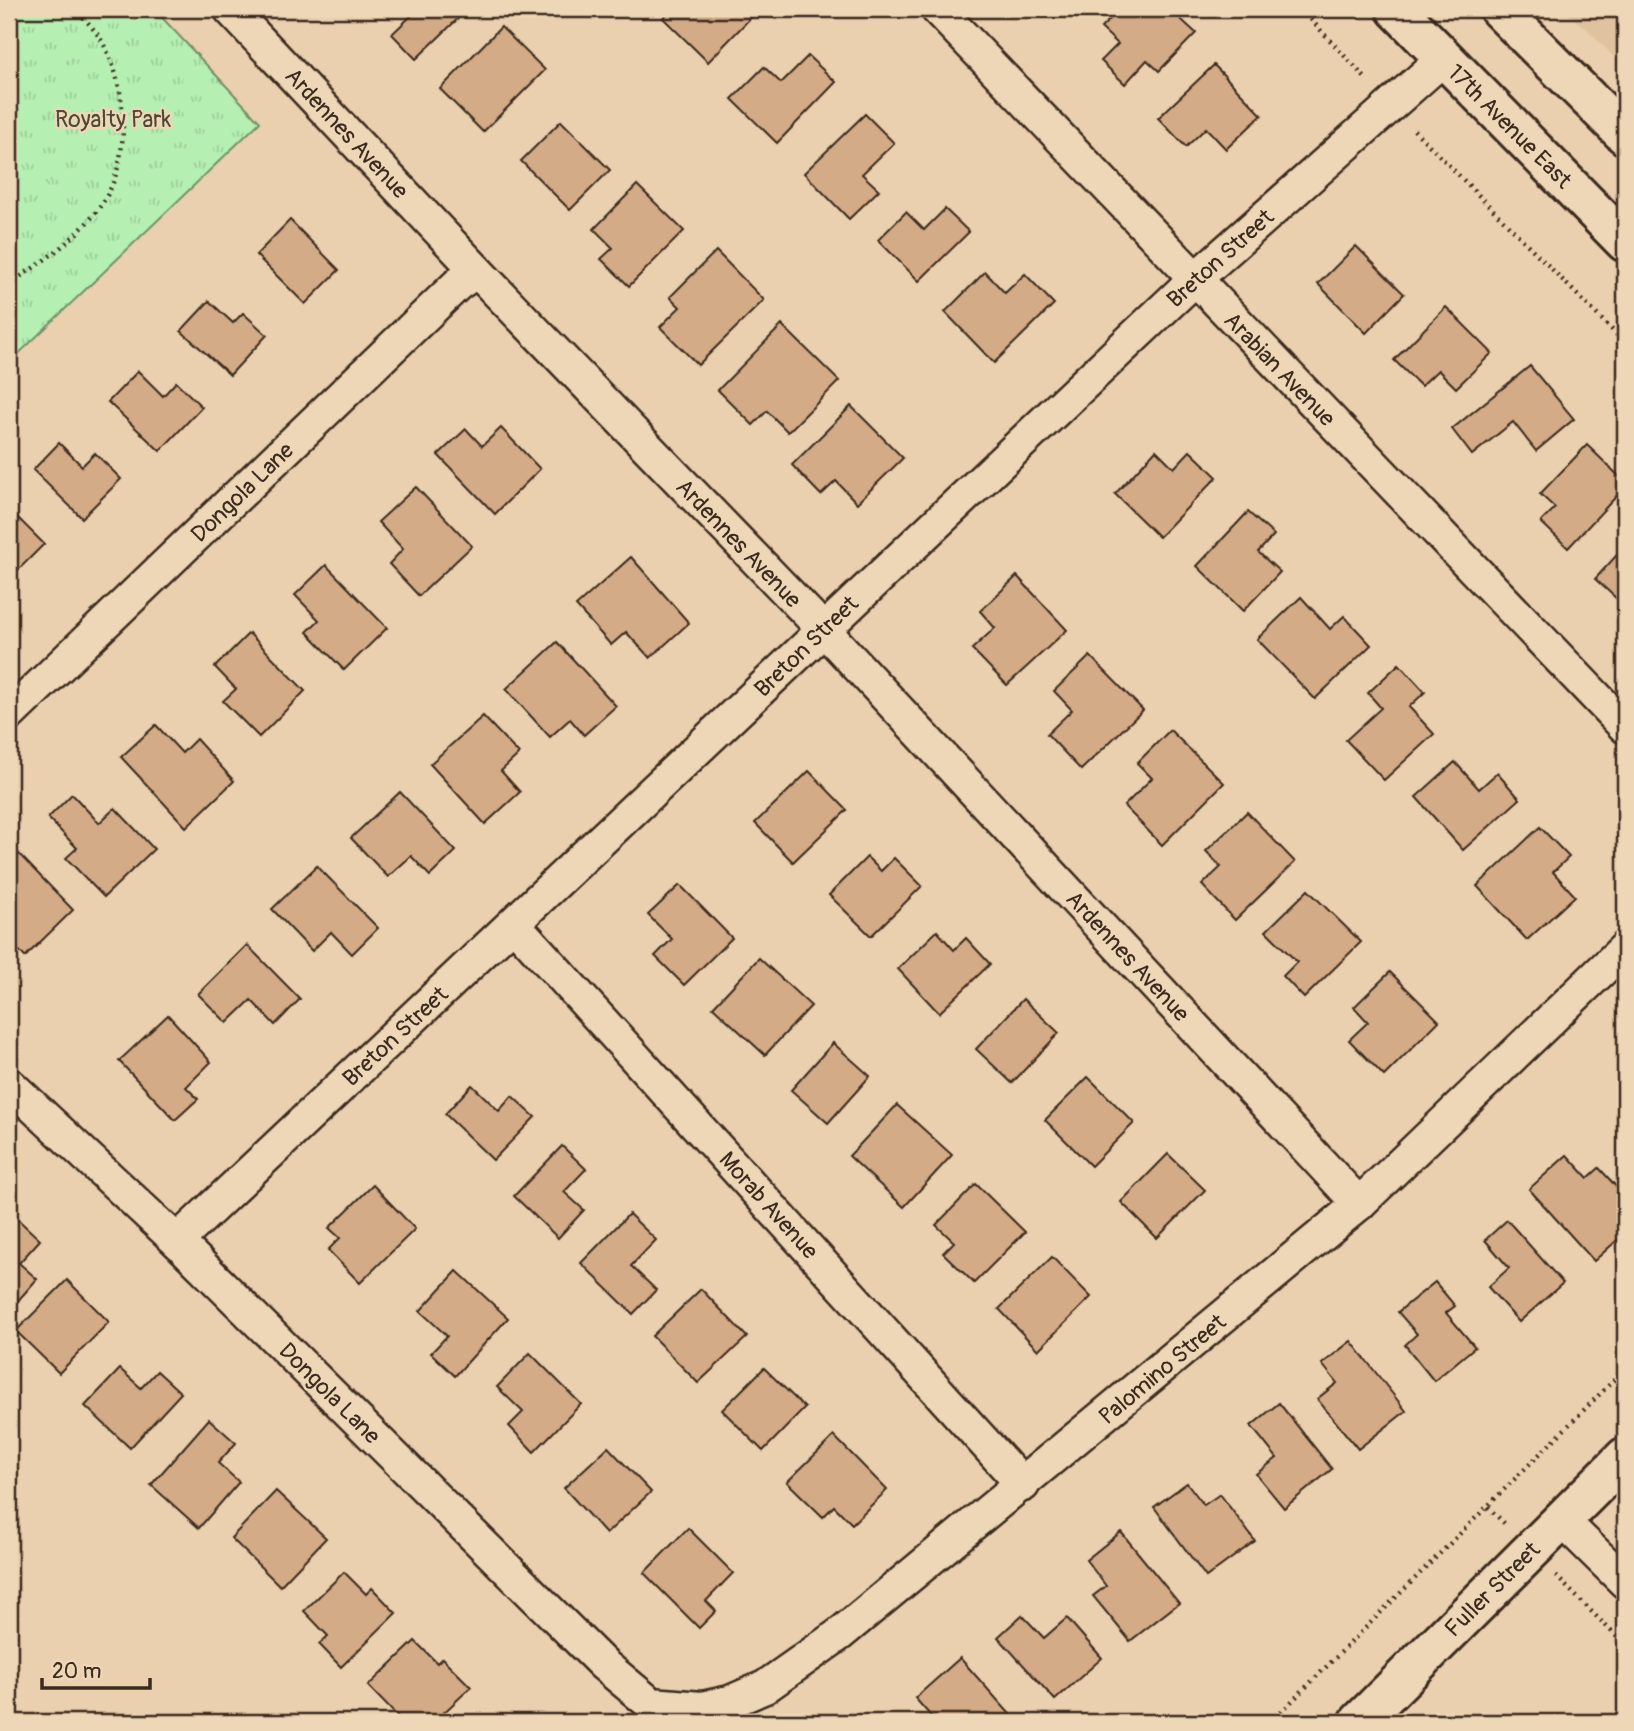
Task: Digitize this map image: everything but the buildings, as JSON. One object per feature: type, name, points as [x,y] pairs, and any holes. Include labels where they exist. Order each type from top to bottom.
[{"type":"street","name":"Ardennes Avenue","points":[[230,9],[477,271],[823,629],[1359,1204]]},
{"type":"street","name":"Arabian Avenue","points":[[937,9],[1625,727]]},
{"type":"street","name":"17th Avenue East","points":[[1396,9],[1625,242]]},
{"type":"street","points":[[1499,9],[1625,135]]},
{"type":"street","name":"Breton Street","points":[[177,1241],[1195,279],[1443,59]]},
{"type":"street","name":"Dongola Lane","points":[[9,715],[448,293],[477,271]]},
{"type":"street","name":"Morab Avenue","points":[[514,924],[1023,1485]]},
{"type":"street","name":"Palomino Street","points":[[651,1704],[702,1708],[730,1702],[765,1687],[840,1634],[1359,1204],[1625,948]]},
{"type":"street","name":"Dongola Lane","points":[[9,1084],[177,1241],[603,1664],[651,1704]]},
{"type":"street","name":"Fuller Street","points":[[1359,1722],[1625,1457]]},
{"type":"street","points":[[1562,1520],[1625,1582]]},
{"type":"path","points":[[9,284],[67,243],[106,198],[124,145],[118,79],[100,38],[76,9]]},
{"type":"path","points":[[1301,9],[1390,106],[1625,343]]},
{"type":"path","points":[[1272,1722],[1625,1369]]},
{"type":"shaded area","points":[[1562,9],[1625,9],[1625,69],[1589,31]]},
{"type":"green space","name":"Royalty Park","points":[[9,9],[154,9],[260,122],[9,363]]}]
